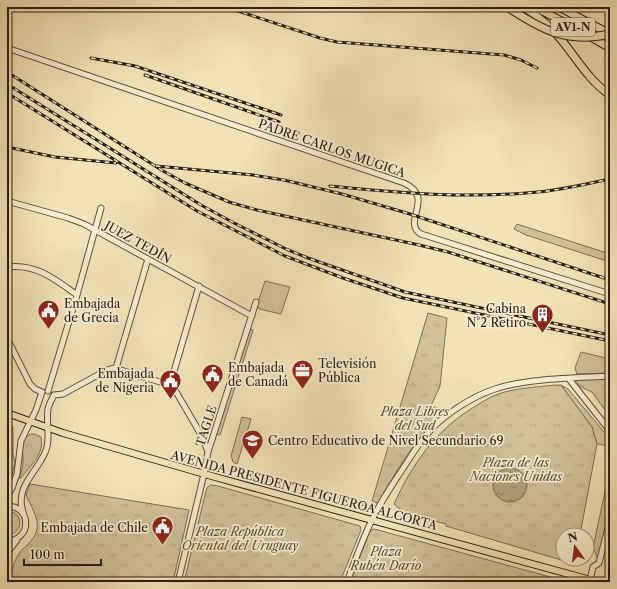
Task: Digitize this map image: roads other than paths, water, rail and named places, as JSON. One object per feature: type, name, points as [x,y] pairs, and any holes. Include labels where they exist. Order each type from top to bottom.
[{"type":"highway","points":[[507,7],[546,30],[560,34],[584,38],[610,34]]},
{"type":"highway","points":[[524,7],[549,26],[592,79],[610,95]]},
{"type":"highway","name":"AV1-N","points":[[535,7],[610,48]]},
{"type":"highway","name":"AV1-N","points":[[559,7],[610,34]]},
{"type":"main road","name":"AVENIDA PRESIDENTE FIGUEROA ALCORTA","points":[[7,413],[48,429],[204,474],[598,582]]},
{"type":"street","points":[[7,17],[10,7]]},
{"type":"street","name":"PADRE CARLOS MUGICA","points":[[7,48],[404,182],[412,188],[417,195],[419,203],[414,223],[416,231],[421,234],[610,294]]},
{"type":"street","name":"JUEZ TEDÍN","points":[[7,201],[68,218],[95,230],[252,316]]},
{"type":"street","points":[[7,497],[17,474],[21,441],[45,392],[77,295],[101,208]]},
{"type":"street","points":[[116,368],[148,259]]},
{"type":"street","points":[[7,267],[23,266],[44,272],[77,295]]},
{"type":"street","points":[[170,385],[199,286]]},
{"type":"street","name":"TAGLE","points":[[178,582],[208,452],[256,302]]},
{"type":"street","points":[[7,338],[30,384],[35,389],[54,395],[63,394],[107,370],[116,368],[170,385],[175,390],[203,438],[208,452]]},
{"type":"street","points":[[347,582],[372,520],[390,490],[421,442],[433,428],[448,416],[480,395],[497,388],[530,382],[610,376]]},
{"type":"street","points":[[569,379],[610,431]]},
{"type":"street","points":[[7,553],[23,534],[26,528],[26,522],[21,507],[21,495],[29,476],[47,448],[48,408],[54,395]]},
{"type":"street","points":[[7,506],[17,508],[24,514]]},
{"type":"street","points":[[590,580],[593,567],[599,563],[610,520]]},
{"type":"street","points":[[7,541],[18,539]]},
{"type":"water","points":[[513,468],[522,473],[526,478],[526,492],[522,497],[517,501],[507,502],[503,501],[494,492],[493,482],[494,478],[503,469]]},
{"type":"railway","points":[[226,7],[320,38],[337,42],[504,55],[521,60],[537,68]]},
{"type":"railway","points":[[91,58],[135,66],[281,115]]},
{"type":"railway","points":[[7,72],[163,171],[185,183],[229,202],[257,210],[448,252],[610,304]]},
{"type":"railway","points":[[145,75],[279,122]]},
{"type":"railway","points":[[7,84],[201,205],[286,249],[405,292],[610,335]]},
{"type":"railway","points":[[7,93],[197,211],[285,256],[343,278],[403,298],[610,341]]},
{"type":"railway","points":[[7,147],[55,157],[116,163]]},
{"type":"railway","points":[[156,166],[253,175],[284,180],[342,194],[410,214],[610,280]]},
{"type":"railway","points":[[330,186],[408,193],[486,195],[547,191],[610,179]]},
{"type":"place","name":"Embajada de Grecia","points":[[49,330]]},
{"type":"place","name":"Cabina N°2 Retiro","points":[[542,334]]},
{"type":"place","name":"Televisión Pública","points":[[303,390]]},
{"type":"place","name":"Embajada de Canadá","points":[[212,394]]},
{"type":"place","name":"Embajada de Nigeria","points":[[170,400]]},
{"type":"place","name":"Centro Educativo de Nivel Secundario 69","points":[[253,460]]},
{"type":"place","name":"Embajada de Chile","points":[[163,546]]},
{"type":"park label","name":"Plaza Libres del Sud","points":[[415,418]]},
{"type":"park label","name":"Plaza de las Naciones Unidas","points":[[516,469]]},
{"type":"park label","name":"Plaza República Oriental del Uruguay","points":[[240,538]]},
{"type":"park label","name":"Plaza Rubén Darío","points":[[386,558]]}]
